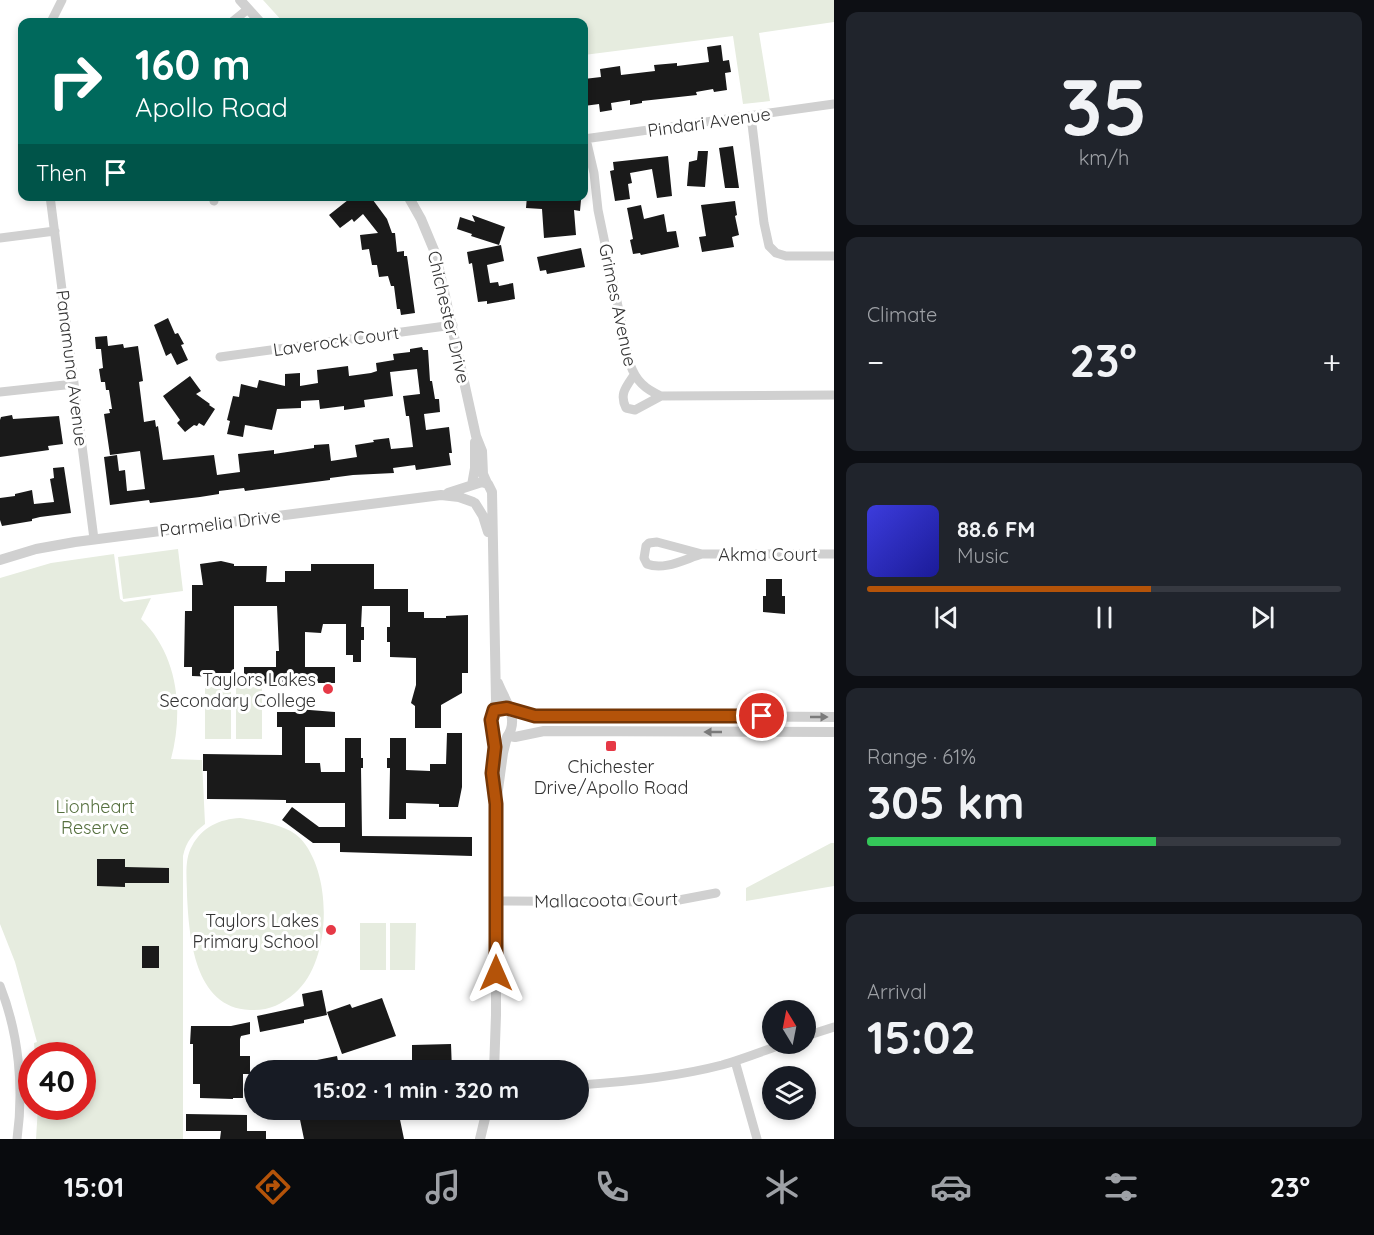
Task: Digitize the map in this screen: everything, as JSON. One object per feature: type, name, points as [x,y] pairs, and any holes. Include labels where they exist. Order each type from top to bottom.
[{"type":"street","points":[[53,18],[62,0]]},
{"type":"street","points":[[240,0],[256,18]]},
{"type":"street","points":[[236,18],[248,9]]},
{"type":"street","name":"Pindari Avenue","points":[[588,139],[834,104]]},
{"type":"street","points":[[751,116],[769,246],[776,253],[786,256],[834,256]]},
{"type":"street","name":"Grimes Avenue","points":[[588,139],[598,210],[630,364],[634,375],[646,388],[661,396]]},
{"type":"street","name":"Panamuna Avenue","points":[[51,201],[94,539]]},
{"type":"street","name":"Chichester Drive","points":[[412,201],[436,255],[476,436],[482,451],[483,474],[487,483]]},
{"type":"street","points":[[0,238],[55,231]]},
{"type":"street","name":"Laverock Court","points":[[220,357],[453,325]]},
{"type":"street","points":[[634,375],[623,392],[626,408],[635,410],[661,396],[834,395]]},
{"type":"street","points":[[0,392],[74,384]]},
{"type":"street","name":"Chichester Drive","points":[[472,485],[476,468],[476,436]]},
{"type":"street","points":[[492,550],[485,522],[470,492],[472,485],[479,482],[487,483],[492,489],[495,674],[494,710],[491,720],[495,747],[492,773],[496,804],[494,1060]]},
{"type":"street","name":"Parmelia Drive","points":[[0,560],[57,544],[441,495],[472,485]]},
{"type":"street","name":"Parmelia Drive","points":[[441,495],[474,502]]},
{"type":"street","points":[[474,502],[483,504],[490,500],[492,495]]},
{"type":"street","points":[[657,542],[702,554],[662,567],[647,564],[644,558],[646,546],[657,542]]},
{"type":"street","name":"Akma Court","points":[[702,554],[834,554]]},
{"type":"street","points":[[495,674],[513,722],[503,753],[496,804]]},
{"type":"street","points":[[494,710],[504,708],[535,716],[834,717]]},
{"type":"street","points":[[493,732],[508,737],[544,731],[834,732]]},
{"type":"street","name":"Mallacoota Court","points":[[496,901],[657,902],[716,892]]},
{"type":"street","points":[[0,986],[11,1021],[19,1063],[21,1093],[17,1139]]},
{"type":"street","points":[[816,1033],[834,1027]]},
{"type":"street","points":[[589,1084],[698,1070],[762,1051]]},
{"type":"street","points":[[735,1060],[757,1139]]},
{"type":"street","points":[[480,1139],[485,1120]]},
{"type":"green space","points":[[263,0],[834,0],[834,22],[759,33],[770,101],[743,104],[733,36],[588,54],[588,18],[279,18]]},
{"type":"green space","points":[[178,549],[183,591],[123,599],[118,557]]},
{"type":"green space","name":"Lionheart Reserve","points":[[114,554],[120,599],[124,602],[151,598],[141,619],[163,649],[175,684],[177,722],[171,759],[202,760],[205,824],[191,838],[183,856],[183,1139],[36,1139],[37,1120],[96,1120],[96,1042],[37,1042],[15,962],[0,924],[0,578],[51,563]]},
{"type":"green space","points":[[205,687],[231,687],[231,739],[205,739]]},
{"type":"green space","points":[[236,687],[262,687],[262,739],[236,739]]},
{"type":"green space","points":[[240,818],[280,826],[300,838],[311,853],[323,894],[322,939],[307,979],[285,1001],[263,1009],[250,1010],[231,1006],[217,997],[206,984],[198,967],[190,930],[186,876],[189,851],[196,839],[212,825]]},
{"type":"green space","points":[[834,843],[834,886],[746,901],[746,888]]},
{"type":"green space","points":[[360,923],[386,923],[386,970],[360,970]]},
{"type":"green space","points":[[390,923],[416,923],[415,970],[390,970]]},
{"type":"building","points":[[721,45],[723,61],[729,60],[731,72],[725,73],[727,90],[714,92],[713,89],[696,92],[697,95],[642,101],[642,103],[630,105],[630,100],[611,103],[612,110],[600,112],[599,104],[588,105],[588,79],[601,77],[600,69],[620,66],[621,75],[655,71],[654,65],[677,63],[677,66],[709,62],[707,47]]},
{"type":"building","points":[[733,146],[739,188],[725,188],[719,148]]},
{"type":"building","points":[[698,151],[708,151],[705,187],[687,186],[689,162],[697,160]]},
{"type":"building","points":[[668,156],[672,196],[657,198],[652,169],[630,173],[632,183],[628,184],[630,199],[615,201],[610,171],[614,170],[613,162]]},
{"type":"building","points":[[347,201],[374,201],[387,219],[392,233],[395,233],[397,252],[404,251],[404,256],[407,256],[415,313],[401,315],[400,309],[397,309],[394,286],[391,286],[388,276],[379,277],[377,265],[372,265],[369,249],[362,250],[360,235],[378,233],[363,214],[354,222],[352,219],[340,228],[329,215]]},
{"type":"building","points":[[527,201],[581,201],[580,211],[574,210],[576,235],[544,238],[542,209],[526,208]]},
{"type":"building","points":[[735,201],[739,235],[732,237],[734,247],[702,252],[699,237],[706,236],[701,205]]},
{"type":"building","points":[[641,205],[644,219],[664,214],[667,232],[676,231],[679,247],[641,255],[640,253],[633,254],[630,240],[633,239],[627,208]]},
{"type":"building","points":[[472,215],[505,227],[499,245],[457,229],[460,217],[475,222]]},
{"type":"building","points":[[501,245],[504,261],[487,265],[490,283],[498,282],[499,286],[513,283],[515,299],[487,304],[487,301],[478,302],[472,263],[469,264],[467,252]]},
{"type":"building","points":[[581,248],[585,267],[547,274],[546,270],[540,271],[537,257]]},
{"type":"building","points":[[168,318],[175,334],[178,333],[184,344],[181,345],[188,360],[177,365],[171,353],[166,356],[154,325]]},
{"type":"building","points":[[107,336],[108,346],[123,344],[124,348],[138,346],[143,381],[139,382],[144,422],[155,420],[156,427],[158,426],[163,460],[214,455],[217,475],[240,472],[238,454],[274,450],[274,454],[329,444],[331,461],[357,457],[355,445],[374,442],[373,440],[389,438],[391,449],[413,447],[409,416],[406,416],[403,396],[420,394],[417,369],[390,372],[393,396],[364,400],[365,407],[344,410],[344,406],[320,409],[319,400],[301,401],[301,408],[277,409],[272,430],[245,425],[243,437],[227,434],[230,421],[227,420],[233,396],[239,397],[241,384],[257,388],[259,380],[285,386],[285,374],[300,373],[300,386],[318,383],[317,370],[348,366],[349,376],[371,373],[377,371],[376,363],[394,360],[393,354],[410,352],[410,349],[422,347],[423,350],[428,350],[430,381],[432,381],[435,399],[439,399],[440,412],[424,414],[426,430],[449,427],[451,465],[416,470],[415,465],[393,468],[394,473],[353,475],[245,491],[244,488],[219,491],[219,494],[200,497],[110,505],[104,457],[117,455],[119,471],[125,470],[127,491],[145,489],[140,451],[110,455],[104,414],[110,413],[109,409],[112,409],[109,390],[106,390],[105,382],[101,382],[99,369],[103,368],[101,349],[96,349],[95,337]]},
{"type":"building","points":[[190,376],[201,391],[196,394],[215,409],[204,426],[199,423],[185,432],[177,423],[180,420],[163,396]]},
{"type":"building","points":[[12,415],[13,419],[59,416],[63,444],[48,446],[49,450],[0,457],[0,420],[1,417]]},
{"type":"building","points":[[64,467],[71,513],[40,517],[32,521],[2,526],[0,498],[32,490],[34,504],[54,502],[50,479],[54,478],[53,468]]},
{"type":"building","points":[[221,561],[234,564],[234,566],[267,566],[266,582],[285,582],[285,571],[311,571],[311,564],[374,564],[374,589],[408,589],[408,612],[424,612],[424,618],[468,615],[468,673],[462,673],[462,693],[441,705],[441,728],[415,728],[415,706],[411,703],[416,685],[416,658],[390,657],[387,627],[390,627],[390,606],[362,606],[361,627],[364,627],[364,640],[361,640],[361,662],[353,662],[353,655],[346,655],[346,624],[323,624],[321,633],[305,632],[305,667],[335,667],[335,683],[244,684],[244,667],[276,667],[276,651],[279,651],[277,606],[234,606],[234,673],[217,673],[217,677],[192,676],[192,667],[184,667],[185,611],[192,611],[192,585],[203,585],[200,564]]},
{"type":"building","points":[[766,579],[782,579],[785,614],[763,612]]},
{"type":"building","points":[[297,709],[335,712],[335,727],[305,727],[305,763],[320,763],[321,772],[345,772],[345,738],[361,738],[362,836],[472,837],[472,856],[340,852],[340,843],[313,843],[282,820],[292,807],[319,827],[345,827],[345,803],[207,799],[207,771],[203,771],[203,754],[282,755],[282,727],[277,727],[277,712],[297,712]]},
{"type":"building","points":[[447,733],[462,733],[462,787],[458,807],[406,803],[406,819],[389,819],[390,768],[387,768],[387,758],[390,758],[390,738],[406,738],[406,770],[430,771],[430,764],[446,764]]},
{"type":"building","points":[[97,859],[125,859],[125,867],[169,868],[169,883],[125,883],[125,887],[97,886]]},
{"type":"building","points":[[142,946],[159,946],[159,968],[142,968]]},
{"type":"building","points":[[322,990],[327,1015],[304,1020],[304,1023],[260,1032],[257,1016],[304,1006],[302,994]]},
{"type":"building","points":[[382,998],[396,1036],[342,1054],[327,1012],[350,1004],[352,1008]]},
{"type":"building","points":[[250,1022],[250,1034],[241,1036],[240,1039],[240,1056],[250,1056],[250,1060],[244,1060],[243,1098],[200,1098],[200,1084],[193,1084],[191,1026],[231,1026]]},
{"type":"building","points":[[451,1044],[452,1060],[412,1060],[412,1045]]},
{"type":"building","points":[[337,1056],[338,1060],[317,1060]]},
{"type":"building","points":[[186,1114],[244,1115],[244,1120],[247,1120],[247,1131],[266,1131],[266,1139],[220,1139],[221,1131],[186,1131]]},
{"type":"building","points":[[300,1120],[400,1120],[404,1139],[304,1139]]},
{"type":"place","name":"Taylors Lakes Secondary College","points":[[328,689]]},
{"type":"place","name":"Chichester Drive/Apollo Road","points":[[611,746]]},
{"type":"place","name":"Taylors Lakes Primary School","points":[[331,930]]},
{"type":"route","points":[[496,973],[496,804],[492,773],[495,747],[491,724],[494,710],[507,708],[535,716],[762,716]]}]
